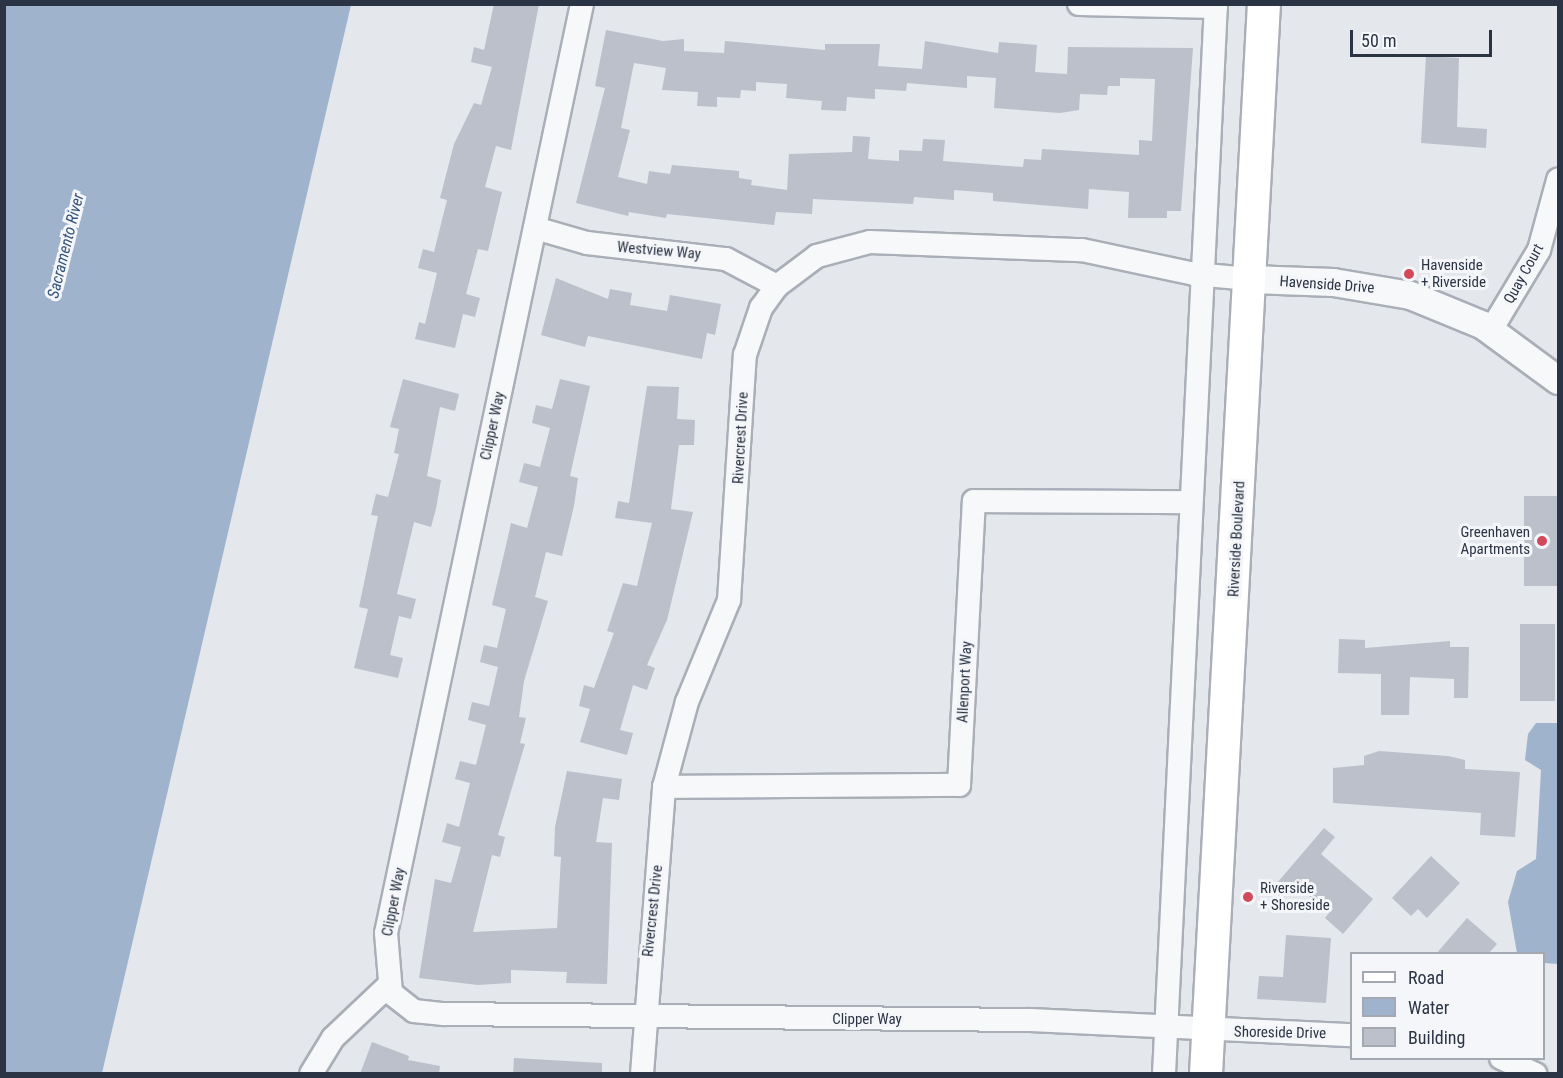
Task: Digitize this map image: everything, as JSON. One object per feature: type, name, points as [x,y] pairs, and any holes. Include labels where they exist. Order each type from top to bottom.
[{"type":"main road","name":"Riverside Boulevard","points":[[1206,1074],[1264,4]]},
{"type":"street","name":"Clipper Way","points":[[582,4],[386,933],[388,986],[400,1005],[414,1011],[1166,1026],[1208,1031]]},
{"type":"street","points":[[1079,4],[1216,6],[1205,275],[1191,502],[1164,1074]]},
{"type":"street","name":"Quay Court","points":[[1491,330],[1539,250],[1558,180]]},
{"type":"street","name":"Westview Way","points":[[535,228],[598,245],[726,259],[777,286]]},
{"type":"street","name":"Rivercrest Drive","points":[[642,1074],[644,1016],[664,787],[687,702],[729,600],[745,355],[761,308],[777,286],[817,255],[870,242],[1082,250],[1205,275],[1250,279]]},
{"type":"street","name":"Havenside Drive","points":[[1250,279],[1375,287],[1444,307],[1491,330],[1558,380]]},
{"type":"street","name":"Allenport Way","points":[[664,787],[959,785],[974,501],[1191,502]]},
{"type":"street","points":[[311,1074],[333,1038],[388,986]]},
{"type":"street","name":"Shoreside Drive","points":[[1208,1031],[1350,1035]]},
{"type":"street","points":[[1503,1060],[1535,1074]]},
{"type":"water","name":"Sacramento River","points":[[5,4],[351,5],[102,1073],[5,1073]]},
{"type":"water","points":[[1536,723],[1558,723],[1558,964],[1545,963],[1545,952],[1517,952],[1508,902],[1517,871],[1536,859],[1541,770],[1525,760],[1528,734]]},
{"type":"building","points":[[494,4],[539,4],[511,150],[496,146],[485,187],[502,192],[488,251],[478,249],[466,294],[480,298],[475,317],[463,314],[455,348],[415,339],[419,322],[425,324],[437,273],[418,268],[423,249],[434,252],[447,200],[440,198],[454,144],[474,103],[481,105],[492,67],[471,62],[474,47],[484,50]]},
{"type":"building","points":[[606,30],[663,41],[684,39],[684,51],[724,53],[725,41],[825,50],[825,44],[880,44],[878,66],[922,69],[925,41],[998,53],[999,42],[1037,45],[1035,72],[1067,74],[1068,47],[1193,48],[1181,211],[1167,211],[1167,218],[1128,218],[1129,192],[1089,189],[1088,209],[993,201],[993,193],[954,190],[954,200],[914,197],[913,204],[813,199],[812,214],[776,212],[774,225],[667,214],[666,218],[629,212],[628,216],[576,203],[605,88],[595,86]],"holes":[[[634,63],[666,68],[662,90],[698,92],[697,106],[717,107],[717,97],[740,98],[741,90],[756,91],[756,82],[787,84],[786,98],[822,101],[821,110],[846,111],[847,97],[875,99],[875,89],[906,91],[907,83],[967,88],[967,76],[996,78],[994,108],[1060,113],[1079,110],[1080,94],[1107,95],[1108,86],[1120,86],[1120,78],[1155,79],[1152,141],[1139,140],[1139,155],[1042,149],[1041,160],[1024,159],[1023,167],[943,161],[945,140],[923,139],[922,151],[899,150],[899,161],[868,159],[870,137],[853,136],[852,152],[789,154],[787,190],[751,185],[752,180],[739,178],[739,171],[672,165],[670,174],[649,171],[647,184],[618,177],[630,130],[621,128]]]},
{"type":"building","points":[[1426,56],[1459,58],[1457,127],[1487,129],[1486,148],[1421,143]]},
{"type":"building","points":[[556,278],[608,299],[610,289],[632,293],[630,305],[667,311],[670,295],[721,304],[715,335],[707,333],[702,359],[588,336],[585,347],[541,335]]},
{"type":"building","points":[[403,379],[459,394],[455,411],[440,407],[427,476],[441,480],[436,509],[431,527],[414,522],[397,594],[416,599],[411,619],[399,616],[390,655],[403,658],[398,678],[354,668],[368,609],[359,607],[378,516],[371,515],[376,494],[388,497],[399,454],[394,453],[399,429],[390,427]]},
{"type":"building","points":[[560,379],[590,386],[570,476],[578,478],[574,506],[562,556],[546,552],[535,597],[548,601],[524,681],[519,717],[526,718],[520,743],[525,744],[498,835],[505,837],[500,857],[492,855],[473,932],[557,928],[561,857],[554,856],[555,827],[567,771],[622,779],[619,800],[603,798],[596,842],[612,843],[607,984],[566,983],[567,972],[511,970],[511,983],[478,985],[419,978],[435,879],[451,883],[461,847],[442,842],[447,823],[459,827],[470,783],[455,779],[460,761],[476,765],[486,725],[468,720],[472,702],[489,706],[498,667],[480,662],[484,645],[497,648],[506,609],[492,605],[511,523],[527,528],[538,487],[519,482],[524,463],[540,467],[550,428],[532,423],[536,405],[552,409]]},
{"type":"building","points":[[647,386],[679,387],[677,419],[695,420],[694,445],[679,445],[671,509],[693,512],[667,620],[647,665],[655,668],[647,690],[633,685],[620,730],[633,733],[627,755],[580,742],[590,709],[579,706],[584,685],[594,688],[614,633],[607,631],[623,583],[637,586],[652,523],[615,518],[618,501],[629,503]]},
{"type":"building","name":"Greenhaven Apartments","points":[[1524,496],[1558,496],[1558,586],[1524,586]]},
{"type":"building","points":[[1520,624],[1555,624],[1555,701],[1520,701]]},
{"type":"building","points":[[1339,639],[1365,640],[1365,648],[1450,641],[1450,647],[1469,647],[1468,698],[1454,698],[1454,679],[1410,677],[1409,715],[1381,715],[1381,674],[1338,673]]},
{"type":"building","points":[[1379,751],[1448,756],[1465,760],[1465,769],[1520,772],[1515,837],[1480,835],[1481,813],[1333,803],[1333,768],[1364,765],[1364,756]]},
{"type":"building","points":[[1324,828],[1335,837],[1321,854],[1373,899],[1343,934],[1325,918],[1329,913],[1295,884],[1282,900],[1271,890]]},
{"type":"building","points":[[1431,856],[1460,883],[1427,918],[1418,909],[1411,916],[1392,898]]},
{"type":"building","points":[[1467,918],[1497,944],[1490,952],[1438,952]]},
{"type":"building","points":[[1286,935],[1331,938],[1326,1003],[1257,999],[1259,976],[1283,977]]},
{"type":"building","points":[[372,1042],[409,1056],[408,1060],[440,1066],[439,1074],[360,1074]]},
{"type":"building","points":[[514,1058],[602,1063],[602,1074],[513,1074]]},
{"type":"place","name":"Havenside + Riverside","points":[[1409,274]]},
{"type":"place","name":"Greenhaven Apartments","points":[[1542,541]]},
{"type":"place","name":"Riverside + Shoreside","points":[[1248,897]]}]
